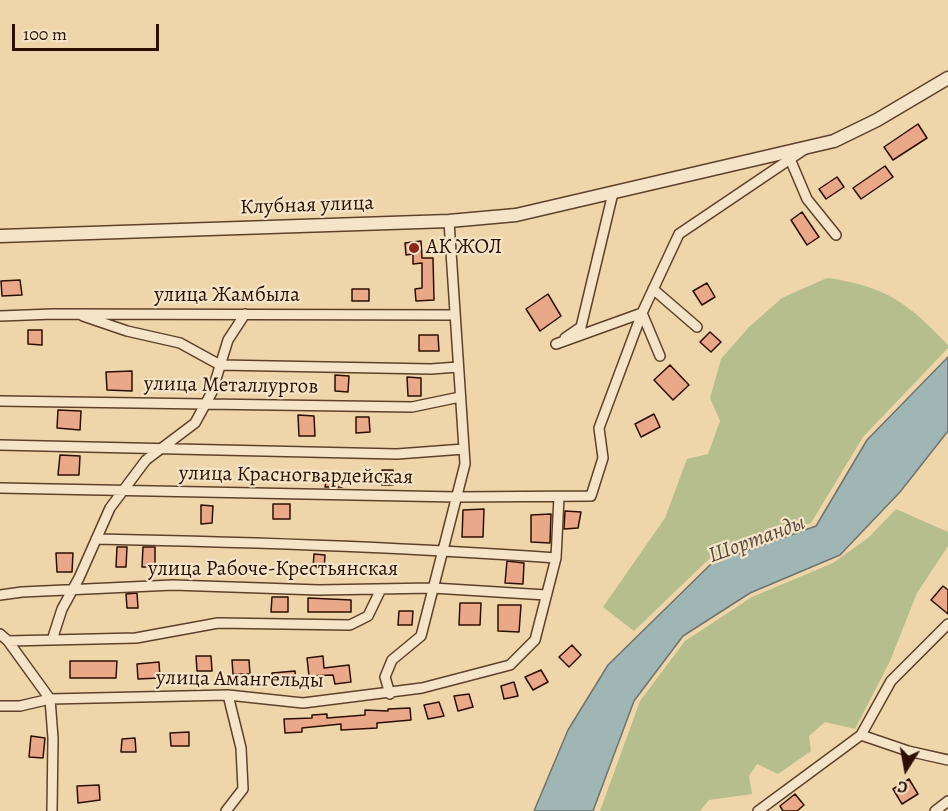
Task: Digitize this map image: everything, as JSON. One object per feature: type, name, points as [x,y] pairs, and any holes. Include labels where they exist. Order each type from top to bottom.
[{"type":"street","name":"Клубная улица","points":[[0,236],[449,221],[516,215],[834,141],[877,120],[948,78]]},
{"type":"street","name":"Клубная улица","points":[[591,496],[603,458],[599,428],[642,313],[679,234],[806,149]]},
{"type":"street","points":[[790,159],[807,200],[836,235]]},
{"type":"street","points":[[613,193],[580,327],[556,344],[642,313],[660,356]]},
{"type":"street","points":[[390,694],[385,677],[392,660],[421,636],[465,464],[449,221]]},
{"type":"street","points":[[653,289],[697,327]]},
{"type":"street","points":[[75,314],[127,331],[180,343],[220,365],[431,369],[458,367]]},
{"type":"street","name":"улица Жамбыла","points":[[0,316],[75,314],[454,315]]},
{"type":"street","points":[[52,640],[62,609],[110,508],[146,460],[195,423],[212,392],[228,340],[245,314]]},
{"type":"street","name":"улица Металлургов","points":[[0,401],[412,407],[460,397]]},
{"type":"street","points":[[0,445],[397,454],[464,449]]},
{"type":"street","name":"улица Красногвардейская","points":[[0,488],[457,497],[591,496]]},
{"type":"street","name":"улица Амангельды","points":[[0,706],[20,706],[50,699],[228,695],[303,703],[390,694],[423,688],[510,665],[535,640],[556,558],[559,496]]},
{"type":"street","points":[[96,539],[443,550],[556,558]]},
{"type":"street","name":"улица Рабоче-Крестьянская","points":[[0,596],[22,592],[173,585],[319,591],[433,588],[546,595]]},
{"type":"street","points":[[8,641],[136,638],[218,623],[350,625],[368,616],[381,589]]},
{"type":"street","points":[[758,811],[861,735],[891,681],[948,624]]},
{"type":"street","points":[[0,634],[8,641],[50,699],[53,738],[52,811]]},
{"type":"street","points":[[226,811],[243,789],[241,748],[228,695]]},
{"type":"street","points":[[861,735],[908,751],[948,760]]},
{"type":"street","points":[[935,811],[948,801]]},
{"type":"green space","points":[[827,278],[865,286],[895,299],[921,318],[948,345],[948,348],[863,437],[811,523],[709,559],[634,631],[603,607],[665,518],[687,459],[708,454],[720,421],[710,398],[721,359],[749,327],[782,298]]},
{"type":"green space","points":[[896,509],[948,532],[948,546],[917,593],[890,661],[855,729],[825,722],[809,736],[811,751],[778,774],[757,764],[749,776],[752,794],[709,800],[700,811],[600,811],[640,701],[685,641],[752,597],[833,563],[868,538]]},
{"type":"water","points":[[948,357],[948,431],[900,492],[840,555],[750,593],[683,636],[634,701],[593,811],[534,811],[568,730],[608,665],[712,563],[816,526],[867,440]]},
{"type":"building","points":[[918,124],[927,138],[893,160],[884,147]]},
{"type":"building","points":[[885,166],[893,177],[861,199],[853,188]]},
{"type":"building","points":[[837,177],[844,187],[826,199],[819,189]]},
{"type":"building","points":[[802,212],[819,237],[807,245],[791,220]]},
{"type":"building","points":[[421,241],[422,258],[433,258],[434,300],[416,301],[415,289],[422,288],[422,263],[413,264],[413,254],[406,255],[405,243]]},
{"type":"building","points":[[20,280],[22,295],[2,296],[1,281]]},
{"type":"building","points":[[707,283],[715,297],[702,305],[693,291]]},
{"type":"building","points":[[352,289],[369,289],[369,301],[352,301]]},
{"type":"building","points":[[548,294],[561,316],[540,331],[526,309]]},
{"type":"building","points":[[28,330],[42,330],[42,345],[28,344]]},
{"type":"building","points":[[710,332],[721,342],[711,352],[700,342]]},
{"type":"building","points":[[419,335],[438,335],[439,351],[419,351]]},
{"type":"building","points":[[670,365],[689,385],[673,400],[654,380]]},
{"type":"building","points":[[132,371],[132,391],[107,390],[106,372]]},
{"type":"building","points":[[335,375],[349,376],[348,392],[335,391]]},
{"type":"building","points":[[407,377],[421,378],[421,396],[408,396]]},
{"type":"building","points":[[58,410],[81,411],[80,430],[57,428]]},
{"type":"building","points":[[654,414],[660,427],[641,437],[635,424]]},
{"type":"building","points":[[298,415],[314,416],[315,436],[299,436]]},
{"type":"building","points":[[356,417],[369,417],[370,432],[356,433]]},
{"type":"building","points":[[60,455],[80,456],[79,475],[58,475]]},
{"type":"building","points":[[382,470],[393,470],[393,485],[382,485]]},
{"type":"building","points":[[327,476],[342,476],[342,487],[325,487]]},
{"type":"building","points":[[273,504],[290,504],[290,519],[273,519]]},
{"type":"building","points":[[201,505],[213,506],[212,523],[201,524]]},
{"type":"building","points":[[484,509],[483,537],[462,537],[463,510]]},
{"type":"building","points":[[565,511],[581,512],[578,528],[564,529]]},
{"type":"building","points":[[551,514],[550,543],[531,542],[531,515]]},
{"type":"building","points":[[117,547],[127,547],[126,567],[116,567]]},
{"type":"building","points":[[143,547],[155,547],[155,567],[142,567]]},
{"type":"building","points":[[56,553],[73,553],[72,572],[57,572]]},
{"type":"building","points":[[314,554],[325,555],[324,569],[313,568]]},
{"type":"building","points":[[507,561],[524,563],[523,584],[505,583]]},
{"type":"building","points":[[943,586],[948,590],[948,614],[931,600]]},
{"type":"building","points":[[137,593],[138,608],[127,608],[126,594]]},
{"type":"building","points":[[272,597],[288,597],[288,612],[271,612]]},
{"type":"building","points":[[308,598],[351,600],[351,612],[308,612]]},
{"type":"building","points":[[460,603],[481,603],[480,625],[459,625]]},
{"type":"building","points":[[498,605],[521,605],[519,632],[498,631]]},
{"type":"building","points":[[399,611],[413,611],[412,625],[398,625]]},
{"type":"building","points":[[572,645],[581,655],[569,667],[559,657]]},
{"type":"building","points":[[196,656],[211,656],[212,671],[197,671]]},
{"type":"building","points":[[323,656],[324,668],[349,665],[351,682],[335,684],[333,675],[309,676],[307,658]]},
{"type":"building","points":[[232,660],[249,660],[250,674],[233,674]]},
{"type":"building","points":[[70,661],[117,661],[116,678],[70,678]]},
{"type":"building","points":[[159,662],[160,678],[138,679],[137,664]]},
{"type":"building","points":[[541,670],[548,682],[533,690],[525,677]]},
{"type":"building","points":[[295,671],[296,682],[272,684],[272,673]]},
{"type":"building","points":[[514,682],[518,696],[504,699],[501,686]]},
{"type":"building","points":[[469,694],[473,707],[458,711],[454,696]]},
{"type":"building","points":[[439,702],[444,716],[428,719],[424,705]]},
{"type":"building","points":[[410,708],[411,720],[377,723],[377,728],[341,730],[341,724],[302,728],[302,732],[285,733],[284,719],[312,718],[312,715],[327,714],[327,718],[365,715],[365,710],[388,711],[388,709]]},
{"type":"building","points":[[189,732],[189,746],[171,746],[170,733]]},
{"type":"building","points":[[31,736],[45,738],[43,758],[29,757]]},
{"type":"building","points":[[135,738],[136,752],[121,752],[122,739]]},
{"type":"building","points":[[909,779],[918,794],[902,804],[893,789]]},
{"type":"building","points":[[99,785],[100,800],[78,803],[77,786]]},
{"type":"building","points":[[795,794],[804,805],[797,811],[783,811],[780,806]]},
{"type":"place","name":"АК ЖОЛ","points":[[414,248]]},
{"type":"water label","name":"Шортанды","points":[[757,540]]}]
